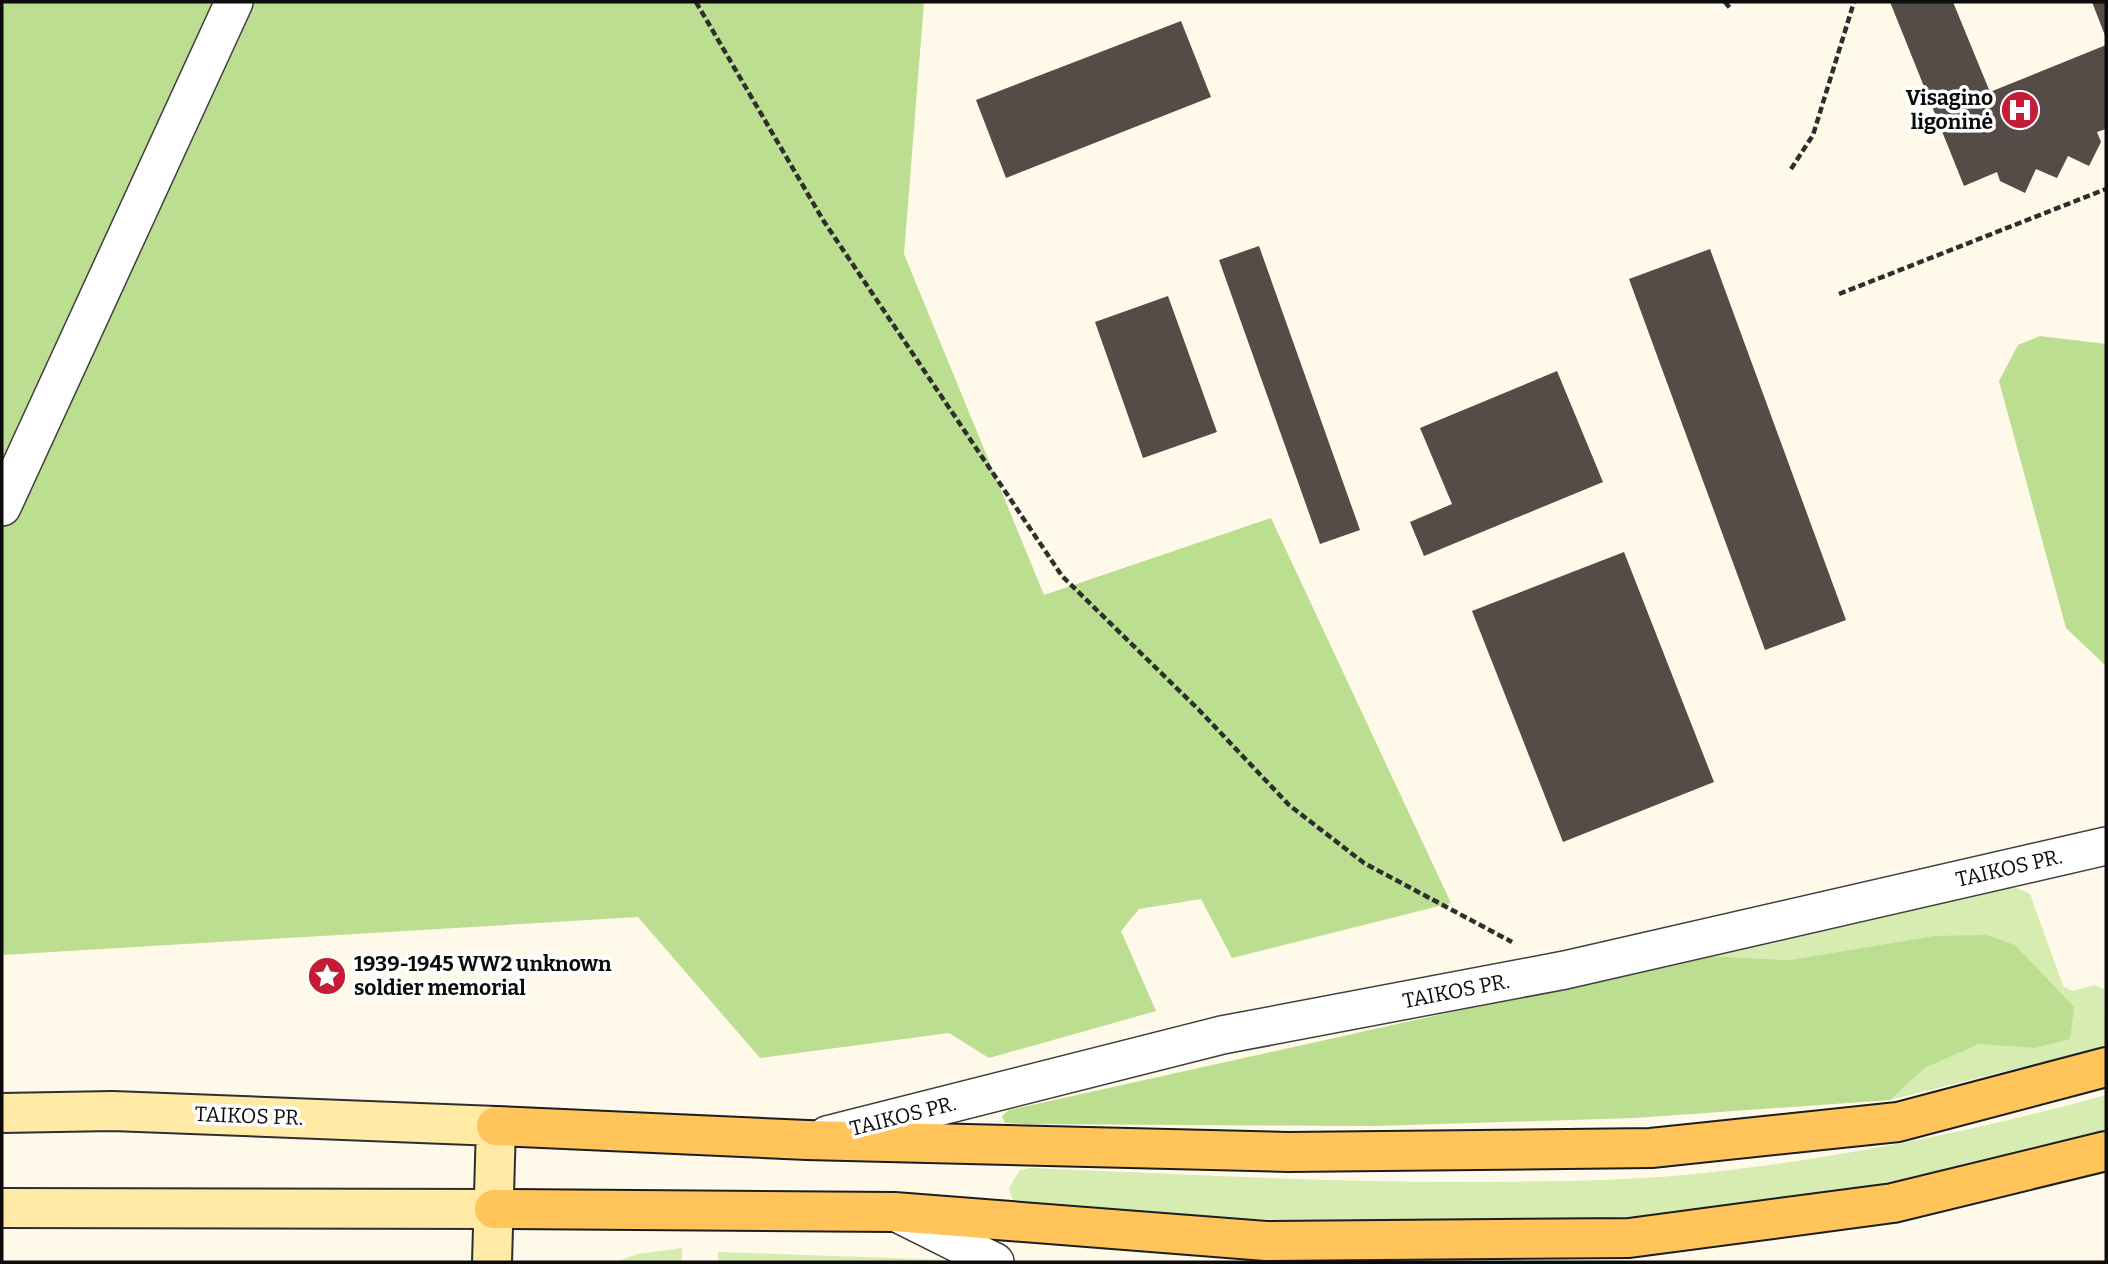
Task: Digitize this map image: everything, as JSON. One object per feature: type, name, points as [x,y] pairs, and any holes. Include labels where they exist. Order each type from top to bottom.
[{"type":"main road","name":"TAIKOS PR.","points":[[2,1113],[113,1111],[807,1140],[1288,1152],[1651,1148],[1898,1122],[2106,1067]]},
{"type":"main road","points":[[492,1262],[496,1126]]},
{"type":"main road","points":[[2,1208],[894,1212],[1266,1241],[1629,1238],[1893,1203],[2106,1151]]},
{"type":"street","points":[[2,507],[234,2]]},
{"type":"street","name":"TAIKOS PR.","points":[[807,1140],[1222,1035],[1565,970],[2106,846]]},
{"type":"street","points":[[894,1212],[995,1262]]},
{"type":"path","points":[[696,2],[823,220],[1062,576],[1199,710],[1289,805],[1364,863],[1565,970]]},
{"type":"path","points":[[1725,2],[1730,8]]},
{"type":"path","points":[[1791,169],[1813,135],[1854,2]]},
{"type":"path","points":[[1839,294],[2106,188]]},
{"type":"green space","points":[[2,2],[924,2],[904,254],[1044,595],[1271,518],[1451,903],[1232,958],[1201,899],[1139,909],[1121,931],[1156,1011],[989,1058],[949,1033],[760,1058],[638,917],[2,955]]},
{"type":"green space","points":[[2040,336],[2106,344],[2106,666],[2066,628],[1999,381],[2018,345]]},
{"type":"green space","points":[[2011,885],[2030,894],[2063,986],[2073,991],[2094,985],[2104,989],[2106,1046],[1890,1100],[1925,1068],[1979,1044],[2033,1048],[2041,973],[2015,945],[1933,936],[1789,960],[1704,956]]},
{"type":"green space","points":[[1987,935],[2015,945],[2074,1007],[2070,1039],[2033,1048],[1979,1044],[1925,1068],[1890,1100],[1634,1118],[1374,1126],[1025,1124],[1005,1123],[1002,1116],[1009,1110],[1704,956],[1789,960],[1933,936]]},
{"type":"green space","points":[[2106,1095],[2106,1135],[1905,1182],[1824,1197],[1715,1211],[1456,1223],[1310,1221],[1019,1206],[1012,1198],[1009,1188],[1020,1170],[1031,1168],[1436,1182],[1589,1180],[1684,1175],[1791,1162],[1897,1144],[2002,1122]]},
{"type":"green space","points":[[682,1248],[682,1262],[615,1262],[638,1254]]},
{"type":"green space","points":[[718,1252],[951,1260],[956,1262],[718,1262]]},
{"type":"building","name":"Visagino ligoninė","points":[[1890,2],[1953,2],[1990,92],[2106,45],[2106,129],[2097,132],[2101,142],[2089,166],[2068,156],[2057,178],[2036,169],[2025,193],[2000,181],[1997,172],[1964,186]]},
{"type":"building","points":[[2092,2],[2106,2],[2106,38]]},
{"type":"building","points":[[1181,21],[1211,97],[1006,178],[976,100]]},
{"type":"building","points":[[1259,246],[1360,530],[1320,544],[1219,260]]},
{"type":"building","points":[[1710,249],[1846,620],[1765,650],[1629,279]]},
{"type":"building","points":[[1168,296],[1217,432],[1143,458],[1095,322]]},
{"type":"building","points":[[1557,371],[1603,482],[1424,556],[1410,522],[1452,504],[1420,428]]},
{"type":"building","points":[[1624,552],[1714,782],[1563,842],[1472,611]]},
{"type":"place","name":"Visagino ligoninė","points":[[2020,110]]},
{"type":"place","name":"1939-1945 WW2 unknown soldier memorial","points":[[327,976]]}]
